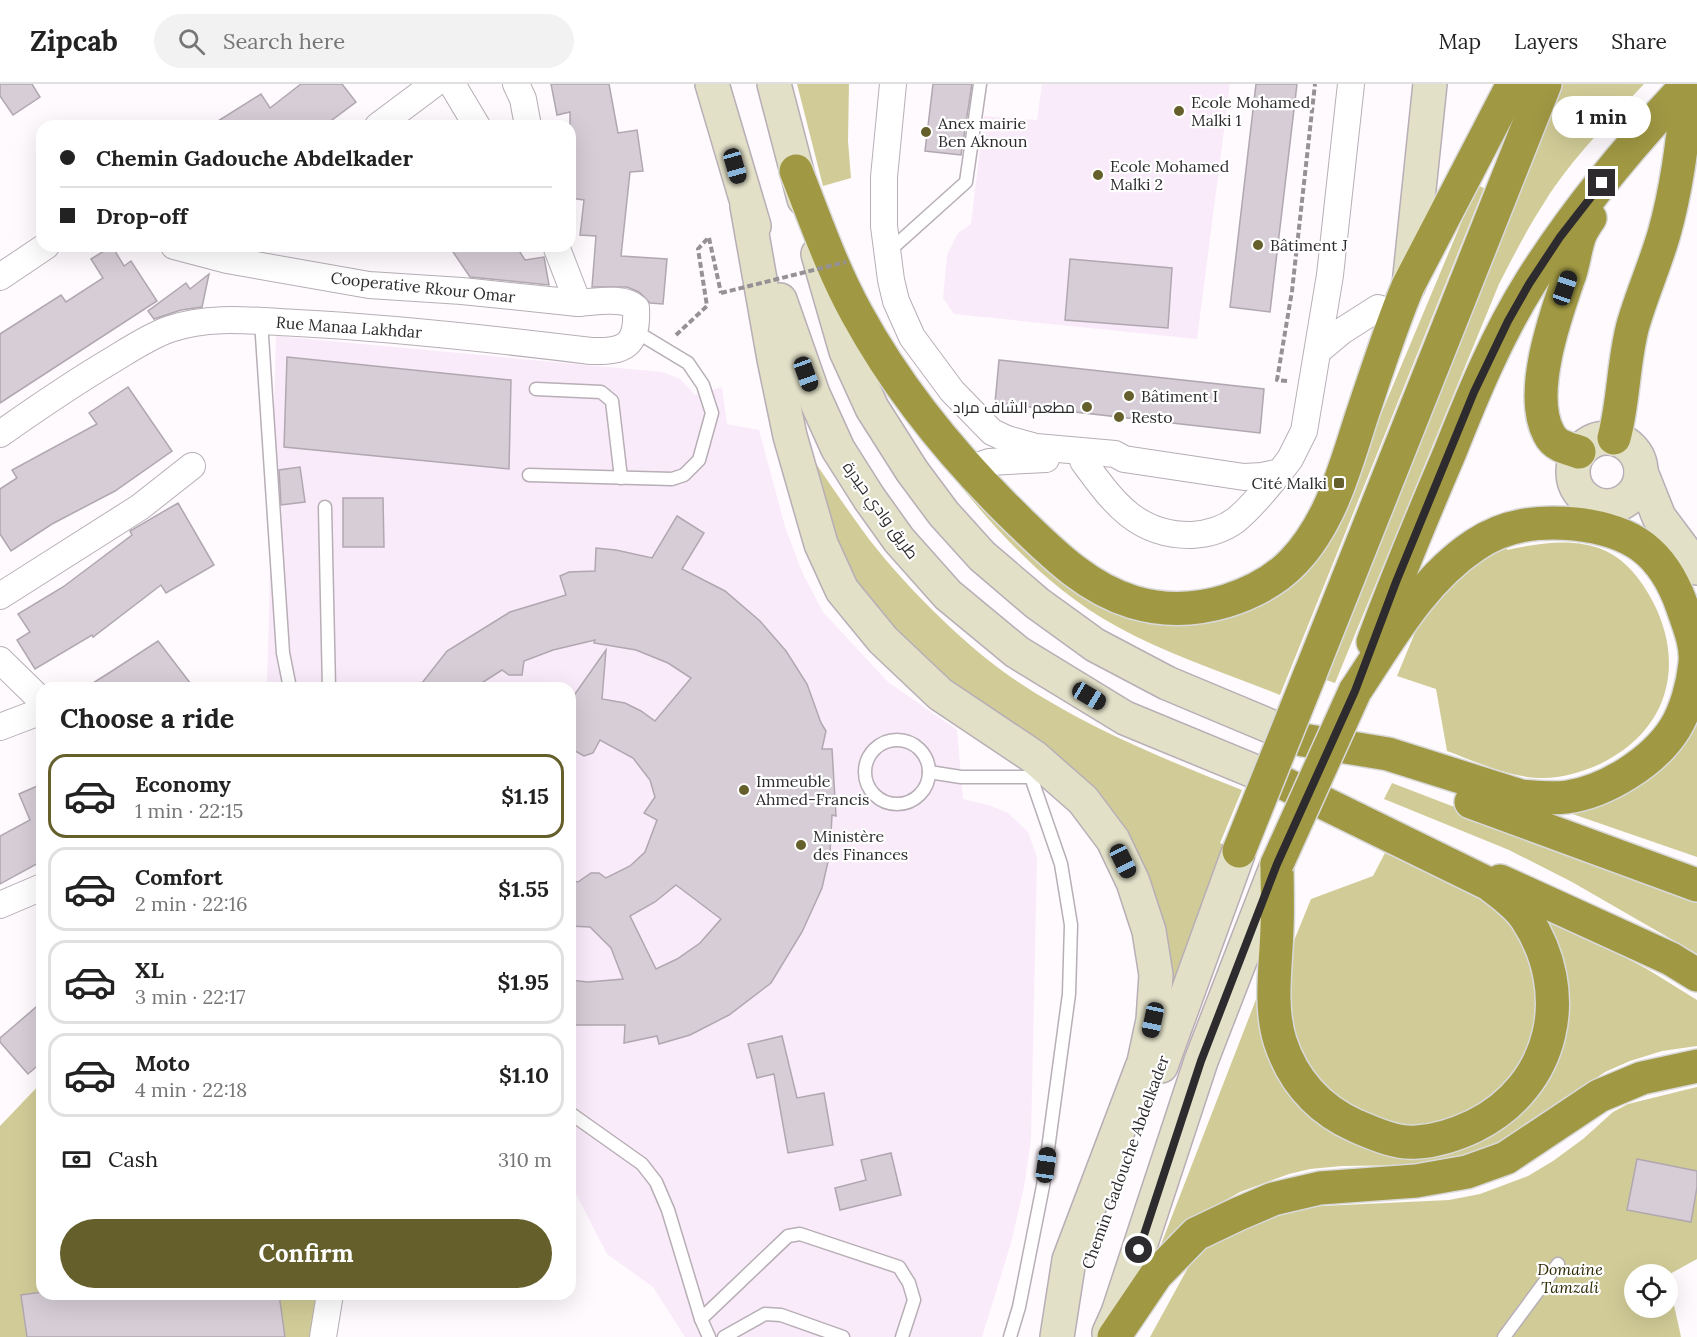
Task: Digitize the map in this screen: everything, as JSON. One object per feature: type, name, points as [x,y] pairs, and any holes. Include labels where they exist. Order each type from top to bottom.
[{"type":"highway","points":[[796,171],[837,276],[857,316],[900,386],[922,416],[968,469],[1052,553],[1097,586],[1133,602],[1182,608],[1220,603],[1260,588],[1292,563],[1318,530],[1339,483],[1402,300],[1513,84]]},
{"type":"highway","points":[[1239,850],[1545,84]]},
{"type":"highway","points":[[1614,438],[1620,416],[1633,326],[1667,224],[1675,190],[1688,84]]},
{"type":"highway","points":[[1285,783],[1489,884],[1508,898],[1525,916],[1547,961],[1554,1007],[1549,1037],[1539,1065],[1522,1090],[1499,1112],[1462,1132],[1416,1143],[1379,1136],[1328,1111],[1311,1096],[1287,1059],[1279,1038],[1274,1008],[1277,864],[1355,691],[1400,571],[1474,392],[1508,321],[1560,237],[1630,147],[1688,84]]},
{"type":"highway","points":[[1579,452],[1559,446],[1547,431],[1541,408],[1543,369],[1579,237],[1630,147]]},
{"type":"highway","points":[[1303,740],[1388,754],[1521,796],[1565,798],[1600,788],[1623,776],[1659,748],[1675,728],[1684,708],[1692,683],[1695,663],[1694,645],[1678,595],[1658,559],[1639,544],[1624,536],[1598,516],[1520,525],[1497,533],[1475,545],[1457,559],[1416,602],[1355,691]]},
{"type":"highway","points":[[1303,740],[1697,885]]},
{"type":"highway","points":[[1285,783],[1671,959],[1697,975]]},
{"type":"highway","points":[[1114,1337],[1156,1275],[1196,1234],[1238,1214],[1273,1199],[1320,1188],[1416,1181],[1467,1172],[1506,1158],[1599,1096],[1642,1078],[1697,1066]]},
{"type":"main road","name":"طريق وادي حيدرة","points":[[712,84],[747,206],[813,394],[838,449],[899,540],[948,595],[1017,652],[1125,718],[1285,783]]},
{"type":"main road","points":[[774,84],[837,323],[860,384],[888,435],[944,514],[982,556],[1037,603],[1095,645],[1167,683],[1303,740]]},
{"type":"main road","points":[[1402,300],[1430,84]]},
{"type":"main road","points":[[747,206],[768,330],[790,436],[821,544],[842,590],[883,639],[940,694],[1033,767],[1083,800],[1113,840],[1133,882],[1146,922],[1156,975],[1153,1020],[1144,1062],[1070,1260],[1059,1337]]},
{"type":"main road","points":[[1641,472],[1639,483],[1633,494],[1598,516],[1591,502],[1576,486],[1573,474],[1574,463],[1579,452],[1592,441],[1614,438],[1625,443],[1634,451],[1639,461],[1641,472],[1659,517],[1697,568]]},
{"type":"main road","points":[[1658,559],[1687,571],[1697,578]]},
{"type":"main road","name":"Chemin Gadouche Abdelkader","points":[[1059,1337],[1123,1173],[1239,850]]},
{"type":"main road","points":[[1107,1337],[1118,1312],[1201,1061],[1277,864]]},
{"type":"street","points":[[386,120],[434,84]]},
{"type":"street","points":[[452,84],[473,120]]},
{"type":"street","points":[[516,84],[523,99],[527,120]]},
{"type":"street","points":[[893,84],[884,177],[884,226],[896,301],[912,337],[952,391],[992,432],[1021,444],[1115,454],[1124,459]]},
{"type":"street","points":[[1083,460],[1115,502],[1139,523],[1160,532],[1182,535],[1219,530],[1235,521],[1259,498],[1290,459],[1304,431],[1318,351],[1338,209],[1351,84]]},
{"type":"street","points":[[0,277],[37,252]]},
{"type":"street","name":"Cooperative Rkour Omar","points":[[201,252],[227,260],[369,285],[462,291],[578,303]]},
{"type":"street","points":[[558,252],[578,303],[624,301],[632,304],[636,308],[635,331]]},
{"type":"street","points":[[1318,351],[1378,308],[1402,300]]},
{"type":"street","name":"Rue Manaa Lakhdar","points":[[0,434],[144,341],[170,329],[196,323],[261,321],[378,327],[609,352],[625,346],[635,331]]},
{"type":"street","points":[[968,469],[1000,460],[1114,461],[1124,459],[1244,477],[1280,472]]},
{"type":"street","points":[[0,596],[140,507],[192,466]]},
{"type":"street","points":[[0,660],[36,695]]},
{"type":"street","points":[[0,727],[36,713]]},
{"type":"street","points":[[0,905],[36,890]]},
{"type":"street","points":[[323,1337],[329,1300]]},
{"type":"lane","points":[[888,253],[966,182],[980,84]]},
{"type":"lane","points":[[261,321],[283,653],[289,682]]},
{"type":"lane","points":[[529,475],[672,479],[684,475],[699,460],[712,412],[703,385],[688,363],[635,331]]},
{"type":"lane","points":[[536,389],[601,392],[612,401],[621,478]]},
{"type":"lane","points":[[326,507],[329,682]]},
{"type":"lane","points":[[897,740],[908,742],[918,748],[925,756],[929,772],[922,793],[906,803],[895,805],[875,796],[868,787],[865,766],[869,755],[877,747],[886,741],[897,740]]},
{"type":"lane","points":[[929,772],[961,777],[1033,767],[1062,874],[1071,925],[1069,994],[1043,1186],[1019,1306],[1010,1337]]},
{"type":"lane","points":[[576,1117],[642,1164],[656,1182],[668,1210],[701,1319],[710,1337]]},
{"type":"lane","points":[[701,1319],[788,1236],[800,1234],[899,1267],[909,1283],[914,1300],[902,1337]]},
{"type":"lane","points":[[1504,1337],[1558,1264]]},
{"type":"lane","points":[[724,1337],[765,1314],[773,1314],[782,1315],[843,1337]]},
{"type":"path","points":[[1312,384],[1277,380],[1292,291],[1315,84]]},
{"type":"path","points":[[662,347],[707,306],[698,249],[709,237],[721,293],[846,262]]},
{"type":"shaded area","name":"Ecole Mohamed Malki 2","points":[[1042,84],[1230,84],[1197,339],[954,314],[943,298],[947,255],[958,233],[971,224],[984,116],[1037,120]]},
{"type":"shaded area","name":"Ministère des Finances","points":[[276,336],[662,372],[680,379],[695,395],[722,387],[727,424],[759,430],[786,530],[803,574],[823,612],[888,682],[957,730],[963,799],[1008,813],[1028,832],[1037,857],[1031,1139],[1024,1187],[1011,1243],[982,1337],[685,1337],[653,1287],[607,1254],[576,1194],[576,682],[267,682]]},
{"type":"green space","points":[[797,84],[849,84],[848,141],[851,178],[823,186]]},
{"type":"green space","points":[[1557,84],[1644,84],[1566,171],[1515,253],[1499,284],[1335,683],[1326,680]]},
{"type":"green space","points":[[1477,185],[1484,188],[1280,695],[1156,646],[1092,612],[1069,596],[1027,560],[953,477],[997,516],[1164,616],[1327,543]]},
{"type":"green space","points":[[808,452],[877,550],[950,627],[989,661],[1035,693],[1092,725],[1151,753],[1242,790],[1220,843],[1226,846],[1157,1043],[1141,880],[906,646],[843,564]]},
{"type":"green space","points":[[1505,541],[1507,550],[1532,545],[1569,543],[1594,547],[1614,555],[1638,578],[1652,600],[1663,625],[1668,649],[1669,672],[1664,695],[1655,715],[1641,734],[1623,750],[1586,770],[1557,777],[1531,777],[1494,769],[1447,751],[1436,689],[1397,676],[1419,623],[1439,592]]},
{"type":"green space","points":[[1697,719],[1697,857],[1558,809]]},
{"type":"green space","points":[[1392,783],[1697,900],[1697,954],[1572,882],[1509,850],[1384,799]]},
{"type":"green space","points":[[1385,853],[1478,892],[1496,904],[1528,946],[1541,1006],[1525,1065],[1482,1111],[1406,1131],[1330,1098],[1291,1040],[1289,953],[1311,899],[1373,876]]},
{"type":"green space","points":[[1532,908],[1647,969],[1697,1000],[1697,1046],[1662,1051],[1605,1072],[1494,1150],[1422,1165],[1342,1166],[1310,1169],[1289,1174],[1240,1192],[1198,1216],[1160,1247],[1262,984],[1268,1045],[1393,1151],[1546,1079]]},
{"type":"green space","name":"Domaine Tamzali","points":[[1697,1087],[1697,1259],[1678,1269],[1678,1264],[1624,1264],[1624,1318],[1677,1318],[1681,1337],[1150,1337],[1196,1253],[1263,1218],[1301,1207],[1449,1200],[1480,1194],[1528,1176],[1553,1161],[1583,1139],[1613,1112],[1628,1104]]},
{"type":"green space","points":[[36,1088],[36,1300],[328,1300],[324,1337],[0,1337],[0,1126]]},
{"type":"building","points":[[0,84],[32,84],[40,97],[13,115],[0,96]]},
{"type":"building","points":[[301,84],[342,84],[356,102],[332,120],[220,120],[261,94],[270,108]]},
{"type":"building","points":[[551,84],[609,84],[618,133],[637,130],[643,171],[630,172],[621,256],[667,259],[663,304],[650,303],[639,292],[627,287],[592,287],[596,236],[580,235],[584,200],[576,199],[576,120],[570,120],[570,112],[557,115]]},
{"type":"building","points":[[933,84],[972,84],[961,155],[925,151]]},
{"type":"building","name":"Bâtiment J","points":[[1256,84],[1297,84],[1270,312],[1230,307]]},
{"type":"building","points":[[102,252],[116,252],[124,266],[131,261],[157,301],[0,403],[0,334],[61,295],[66,302],[103,278],[91,259]]},
{"type":"building","points":[[453,252],[520,252],[525,260],[544,257],[549,285],[470,277]]},
{"type":"building","points":[[1070,259],[1172,268],[1168,328],[1065,320]]},
{"type":"building","points":[[209,274],[202,307],[181,310],[154,319],[148,311],[186,283],[190,289]]},
{"type":"building","points":[[287,357],[511,380],[509,469],[284,447]]},
{"type":"building","name":"Bâtiment I","points":[[999,360],[1264,389],[1260,433],[995,403]]},
{"type":"building","points":[[128,387],[172,451],[115,491],[52,524],[11,551],[0,534],[0,489],[17,478],[12,470],[97,424],[89,413]]},
{"type":"building","points":[[300,467],[305,502],[281,505],[279,470]]},
{"type":"building","points":[[343,498],[383,498],[384,547],[343,547]]},
{"type":"building","points":[[178,503],[214,565],[166,593],[161,585],[93,637],[92,635],[35,669],[17,640],[30,632],[18,614],[63,587],[132,535],[130,531]]},
{"type":"building","name":"Immeuble Ahmed-Francis","points":[[677,516],[704,533],[682,569],[725,591],[760,621],[786,651],[807,684],[826,731],[822,749],[832,749],[836,816],[832,815],[830,853],[822,888],[802,932],[771,983],[729,1015],[690,1035],[659,1044],[657,1036],[624,1043],[625,1025],[576,1025],[576,981],[623,979],[611,948],[590,927],[576,926],[576,882],[591,873],[599,873],[606,878],[630,866],[645,852],[657,820],[644,813],[655,797],[650,780],[633,758],[600,740],[593,753],[584,756],[576,751],[576,692],[606,650],[602,699],[625,703],[655,721],[691,678],[668,663],[636,650],[594,643],[595,640],[553,650],[524,661],[522,675],[509,675],[502,670],[483,682],[423,682],[447,651],[510,612],[566,595],[560,576],[569,572],[595,571],[596,548],[652,558]],"holes":[[[676,885],[721,919],[700,943],[677,959],[656,969],[630,916],[655,902]]]},
{"type":"building","points":[[158,641],[189,682],[95,682]]},
{"type":"building","points":[[36,787],[36,864],[0,884],[0,836],[30,820],[19,794]]},
{"type":"building","points":[[36,1007],[36,1067],[28,1074],[0,1042],[0,1038]]},
{"type":"building","points":[[782,1036],[797,1098],[824,1093],[833,1145],[788,1153],[774,1074],[757,1078],[748,1044]]},
{"type":"building","points":[[891,1153],[901,1195],[840,1210],[835,1188],[866,1180],[861,1160]]},
{"type":"building","points":[[1637,1159],[1697,1171],[1697,1187],[1691,1222],[1627,1210]]},
{"type":"building","points":[[36,1293],[36,1300],[280,1300],[285,1337],[27,1337],[21,1295]]},
{"type":"place","name":"Ecole Mohamed Malki 1","points":[[1179,111]]},
{"type":"place","name":"Anex mairie Ben Aknoun","points":[[926,132]]},
{"type":"place","name":"Ecole Mohamed Malki 2","points":[[1098,175]]},
{"type":"place","name":"Bâtiment J","points":[[1258,245]]},
{"type":"place","name":"Bâtiment I","points":[[1129,396]]},
{"type":"place","name":"مطعم الشاف مراد","points":[[1087,407]]},
{"type":"place","name":"Resto","points":[[1119,417]]},
{"type":"place","name":"Cité Malki","points":[[1339,483]]},
{"type":"place","name":"Immeuble Ahmed-Francis","points":[[744,790]]},
{"type":"place","name":"Ministère des Finances","points":[[801,845]]},
{"type":"route","points":[[1139,1250],[1201,1061],[1277,864],[1355,691],[1396,582],[1474,392],[1508,321],[1529,284],[1560,237],[1602,183]]}]
